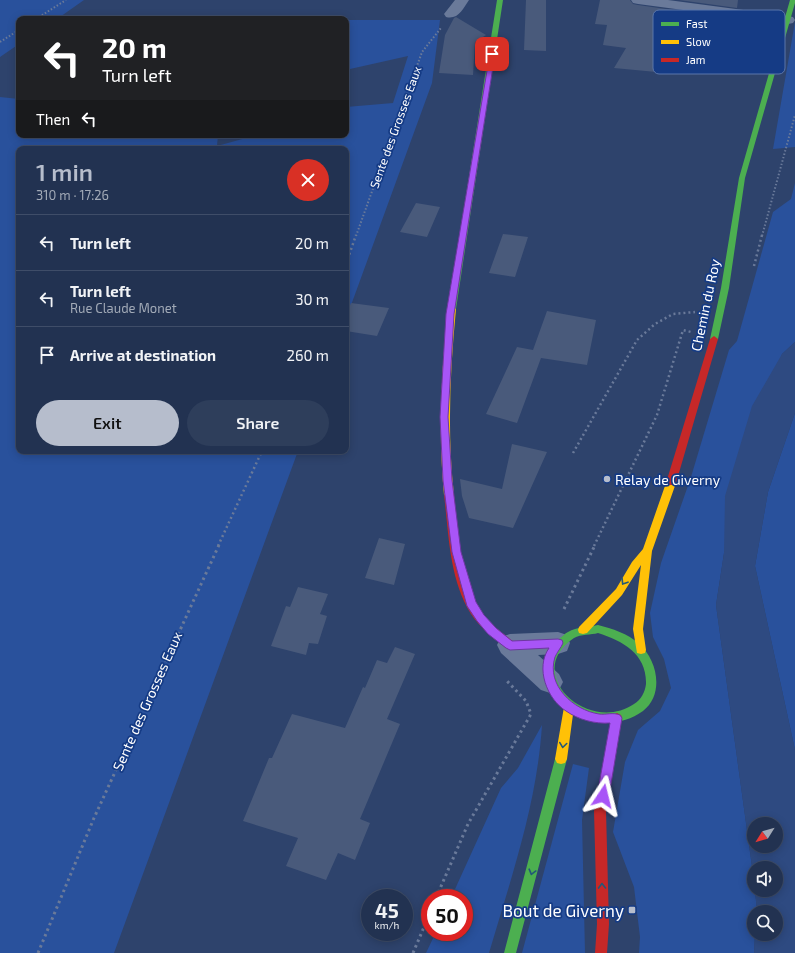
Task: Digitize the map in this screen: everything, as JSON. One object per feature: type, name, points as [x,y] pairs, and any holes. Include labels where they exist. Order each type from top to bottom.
[{"type":"main road","points":[[500,0],[450,314],[444,417],[447,480],[456,552],[461,574],[471,603],[481,618],[492,631],[510,645]]},
{"type":"main road","name":"Chemin du Roy","points":[[785,30],[793,0]]},
{"type":"main road","name":"Chemin du Roy","points":[[640,650],[638,629],[647,551],[668,492],[714,338],[742,178],[772,74]]},
{"type":"main road","name":"Chemin du Roy","points":[[583,630],[619,592],[635,565],[647,551]]},
{"type":"main road","points":[[598,629],[614,632],[628,640],[640,650],[649,663],[652,678],[650,692],[643,704],[632,713],[617,718],[600,719],[584,715],[569,707],[557,695],[550,682],[548,668],[550,654],[558,643],[569,635],[583,630],[598,629]]},
{"type":"main road","points":[[510,953],[560,769],[569,707]]},
{"type":"main road","points":[[601,953],[603,924],[600,811],[617,718]]},
{"type":"street","points":[[452,14],[462,0]]},
{"type":"street","points":[[638,0],[713,10]]},
{"type":"street","points":[[510,645],[558,643]]},
{"type":"street","points":[[510,645],[550,682]]},
{"type":"path","points":[[41,16],[66,0]]},
{"type":"path","name":"Sente des Grosses Eaux","points":[[349,256],[422,52],[452,14]]},
{"type":"path","points":[[0,42],[16,32]]},
{"type":"path","points":[[754,269],[795,115]]},
{"type":"path","points":[[573,453],[637,340],[655,324],[673,314],[694,312],[719,313]]},
{"type":"path","points":[[558,612],[565,609],[657,414],[683,330],[714,338]]},
{"type":"path","name":"Sente des Grosses Eaux","points":[[38,953],[94,818],[261,454]]},
{"type":"path","points":[[440,889],[468,824],[522,732]]},
{"type":"path","points":[[413,953],[421,934]]},
{"type":"shaded area","points":[[0,0],[84,0],[61,16],[16,16],[16,46],[0,57]]},
{"type":"shaded area","points":[[349,19],[440,20],[432,83],[349,311],[349,146],[217,146],[246,138],[349,138],[349,107],[393,103],[408,56],[350,69]]},
{"type":"shaded area","points":[[795,22],[795,147],[773,149]]},
{"type":"shaded area","points":[[0,97],[16,99],[16,138],[218,138],[217,146],[16,146],[16,454],[297,454],[114,953],[0,953]]},
{"type":"shaded area","points":[[795,183],[795,342],[782,354],[724,553],[716,605],[747,830],[747,853],[750,853],[751,861],[747,861],[747,897],[756,897],[756,905],[747,905],[747,941],[755,941],[754,953],[639,953],[640,937],[634,887],[613,832],[625,762],[638,730],[660,711],[671,688],[664,659],[653,637],[650,613],[661,563],[691,477],[729,350],[737,341],[773,212],[791,199]]},
{"type":"shaded area","points":[[795,342],[795,413],[768,492],[755,566],[795,750],[795,953],[754,953],[755,941],[783,941],[783,905],[756,905],[756,897],[783,897],[783,861],[751,861],[750,853],[783,853],[783,817],[747,817],[747,830],[716,605],[724,553],[725,496],[752,406],[782,354]]},
{"type":"shaded area","points":[[795,413],[795,750],[755,566],[768,492]]},
{"type":"shaded area","points":[[542,725],[535,783],[529,812],[489,953],[426,953],[432,941],[473,941],[473,889],[455,889],[501,788],[518,768]]},
{"type":"shaded area","points":[[573,764],[589,768],[582,820],[585,953],[522,953]]},
{"type":"building","points":[[526,0],[546,0],[546,51],[524,50]]},
{"type":"building","points":[[600,0],[630,0],[633,4],[673,10],[653,10],[653,72],[614,68],[626,48],[603,45],[607,25],[595,24]]},
{"type":"building","points":[[679,0],[738,0],[737,8]]},
{"type":"building","points":[[456,17],[486,35],[475,42],[473,75],[439,73],[445,35]]},
{"type":"building","points":[[416,203],[440,207],[427,237],[400,232]]},
{"type":"building","points":[[503,234],[528,237],[515,277],[489,273]]},
{"type":"building","points":[[351,303],[389,308],[377,336],[349,331],[349,308]]},
{"type":"building","points":[[547,311],[596,320],[587,365],[541,358],[517,423],[486,414],[517,347],[533,350]]},
{"type":"building","points":[[512,444],[547,452],[513,528],[469,518],[462,496],[460,479],[502,489]]},
{"type":"building","points":[[379,538],[405,544],[394,585],[365,578]]},
{"type":"building","points":[[298,587],[328,594],[320,614],[327,616],[318,644],[309,643],[306,655],[271,646],[286,606],[290,607]]},
{"type":"building","points":[[395,647],[415,654],[387,719],[400,724],[360,819],[370,823],[355,860],[338,853],[326,880],[286,866],[298,838],[243,821],[269,758],[272,758],[292,714],[345,728],[377,660],[387,663]]},
{"type":"traffic: fast","points":[[452,309],[500,0]]},
{"type":"traffic: fast","points":[[785,28],[793,0]]},
{"type":"traffic: fast","points":[[714,339],[725,288],[742,178],[772,74]]},
{"type":"traffic: fast","points":[[598,629],[627,640],[635,646],[647,661],[650,671],[651,686],[646,700],[638,708],[618,717],[597,718],[578,711],[562,699],[552,683],[549,666],[554,649],[571,635],[598,629]]},
{"type":"traffic: fast","points":[[510,953],[561,759]]},
{"type":"traffic: slow","points":[[449,495],[445,448],[445,402],[447,356],[452,309]]},
{"type":"traffic: slow","points":[[641,650],[638,629],[647,551],[671,483]]},
{"type":"traffic: slow","points":[[583,630],[619,592],[635,565],[646,552]]},
{"type":"traffic: slow","points":[[561,759],[569,707]]},
{"type":"traffic: jam","points":[[671,483],[714,339]]},
{"type":"traffic: jam","points":[[449,495],[458,570],[462,584],[475,611],[482,620],[510,645]]},
{"type":"traffic: jam","points":[[601,953],[603,924],[600,811],[617,718]]},
{"type":"place","name":"Relay de Giverny","points":[[607,479]]},
{"type":"place","name":"Bout de Giverny","points":[[632,910]]},
{"type":"route","points":[[492,54],[450,314],[446,365],[444,417],[447,480],[456,552],[461,574],[471,603],[492,631],[510,645],[558,643],[550,654],[548,668],[550,682],[557,695],[569,707],[584,715],[600,719],[617,718],[603,796]]}]
